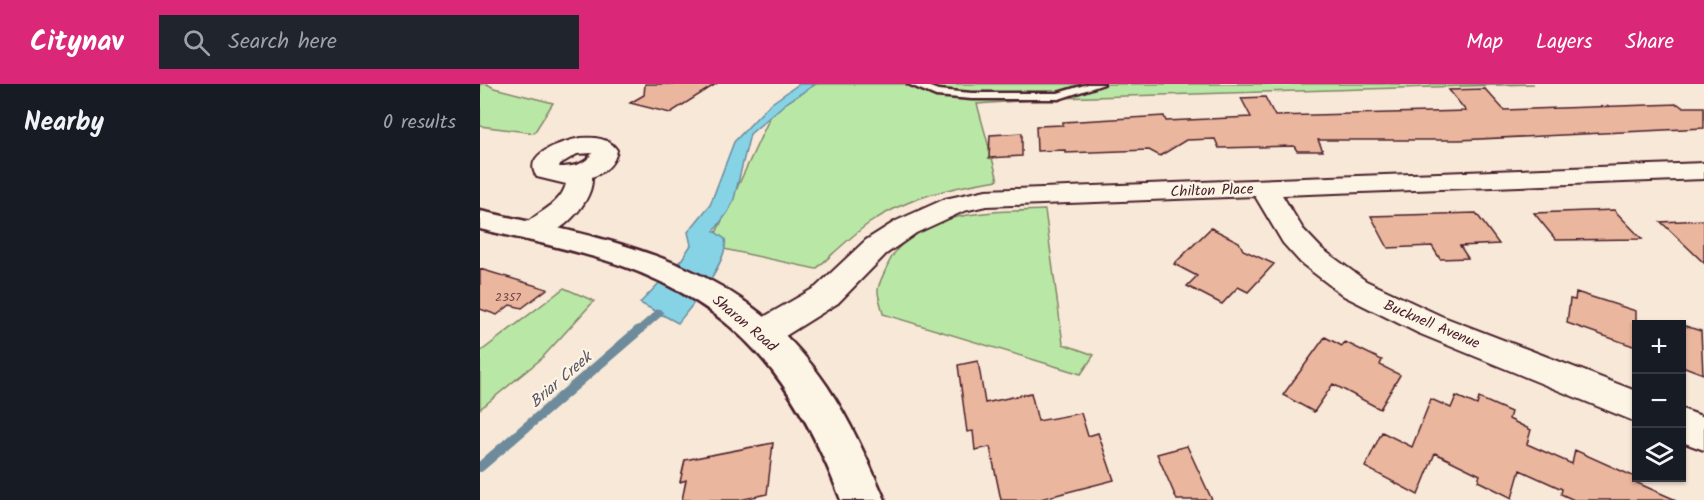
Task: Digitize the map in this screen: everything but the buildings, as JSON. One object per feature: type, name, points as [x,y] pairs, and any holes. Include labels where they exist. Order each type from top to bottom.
[{"type":"street","name":"Chilton Place","points":[[762,334],[827,295],[890,236],[922,218],[955,206],[1007,196],[1265,189],[1704,171]]},
{"type":"street","points":[[533,232],[574,200],[579,187],[579,173]]},
{"type":"street","name":"Bucknell Avenue","points":[[1265,189],[1285,224],[1305,248],[1338,276],[1371,297],[1428,323],[1632,405]]},
{"type":"street","name":"Sharon Road","points":[[480,220],[625,257],[677,276],[717,297],[762,334],[791,363],[817,401],[840,443],[863,500]]},
{"type":"street","points":[[1686,427],[1704,434]]},
{"type":"lane","points":[[913,84],[944,95],[972,96],[1059,96],[1099,84]]},
{"type":"green space","points":[[480,84],[553,103],[534,133],[480,126]]},
{"type":"green space","points":[[804,84],[1534,84],[1058,98],[977,104],[998,180],[931,194],[898,207],[861,229],[816,269],[710,246],[778,100]]},
{"type":"green space","points":[[1045,210],[1063,344],[1094,355],[1081,374],[883,314],[878,288],[897,249],[913,235],[932,224],[954,218],[977,214]]},
{"type":"green space","points":[[564,288],[594,301],[541,359],[480,409],[480,352]]},
{"type":"water","points":[[799,84],[816,84],[786,103],[750,134],[734,199],[728,212],[714,231],[725,239],[722,259],[700,295],[678,323],[640,303],[682,259],[691,245],[688,232],[710,205],[734,142],[769,105]]},
{"type":"waterway","name":"Briar Creek","points":[[637,332],[659,313]]},
{"type":"waterway","name":"Briar Creek","points":[[480,467],[639,330]]}]
